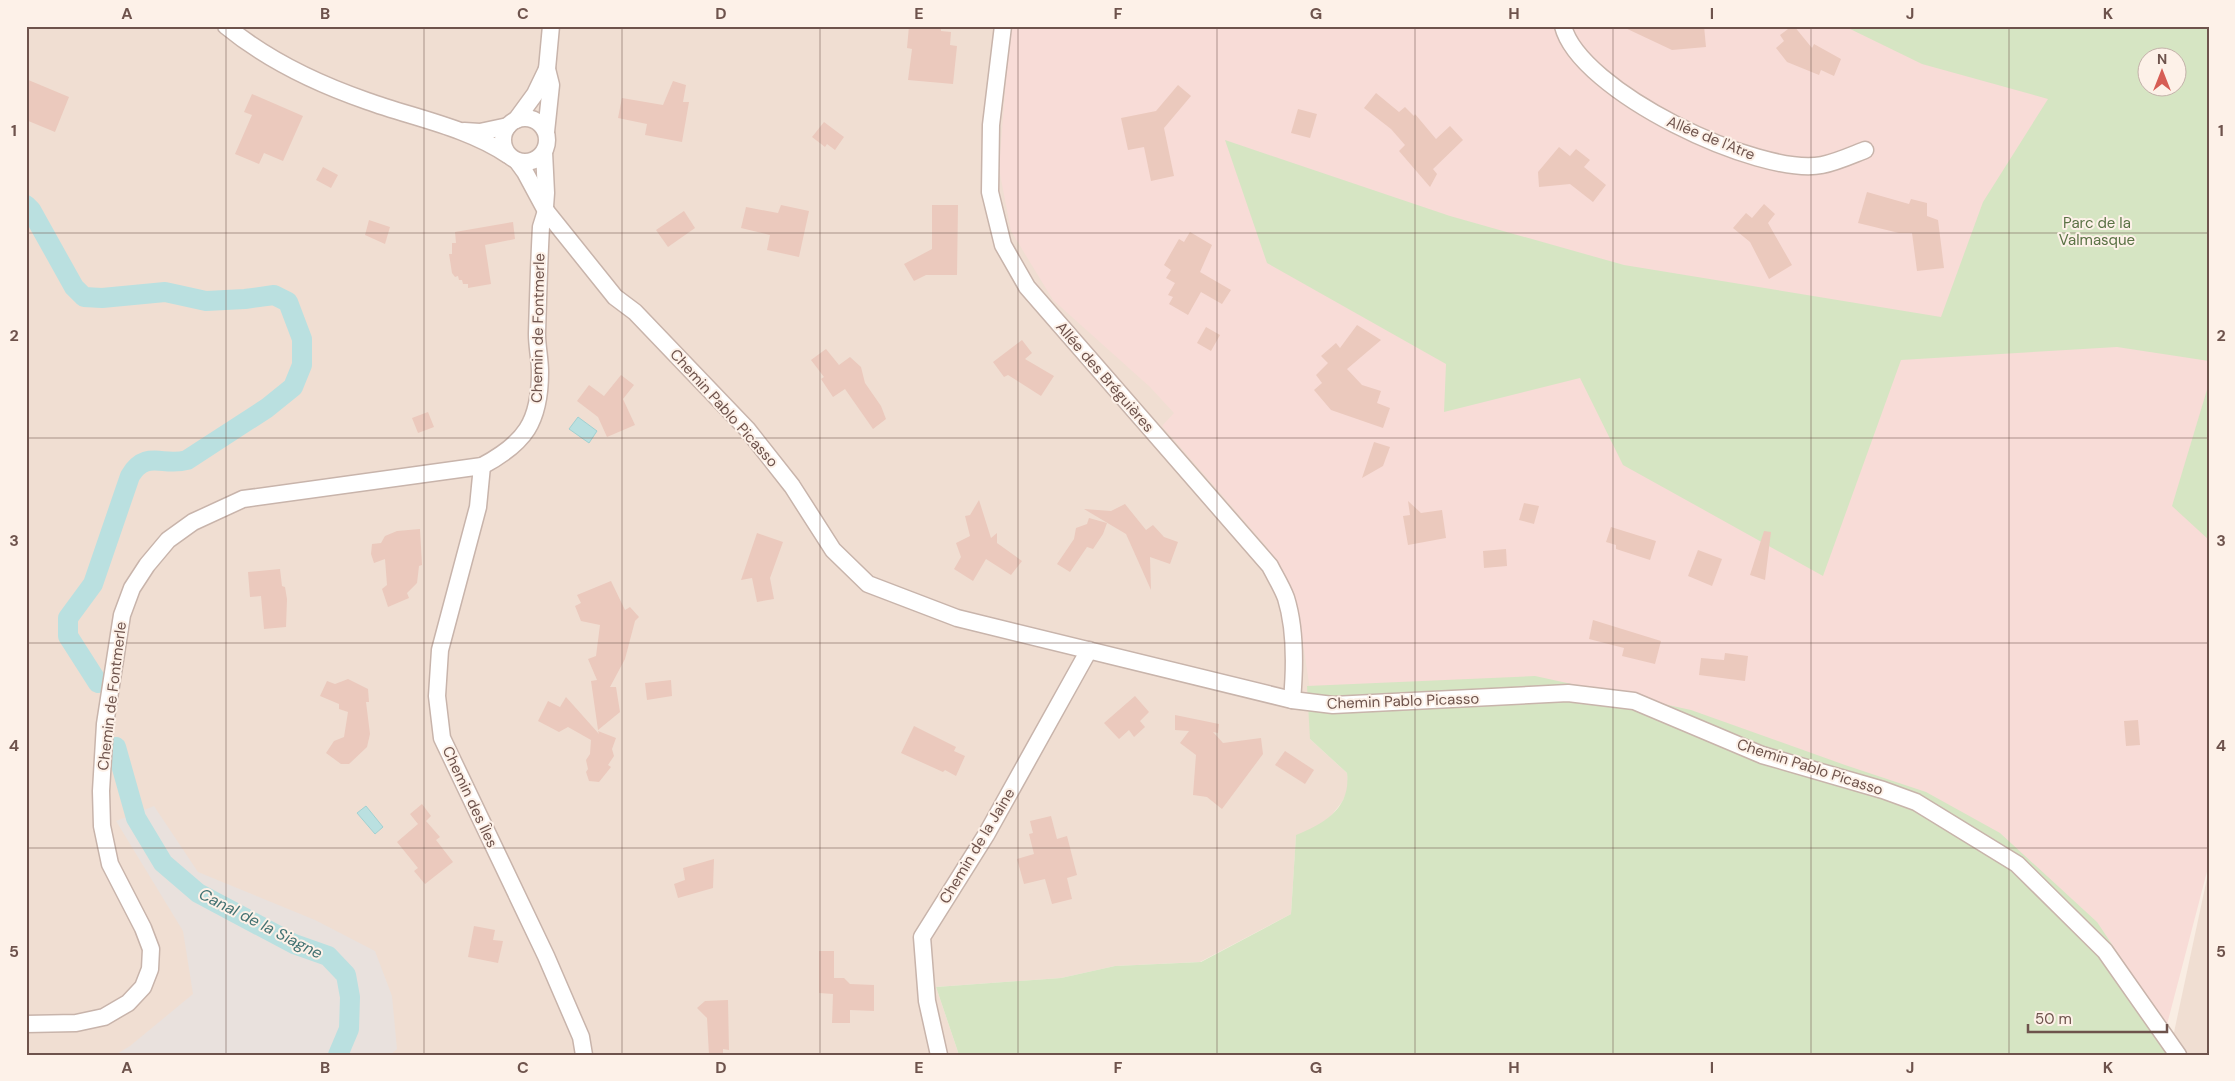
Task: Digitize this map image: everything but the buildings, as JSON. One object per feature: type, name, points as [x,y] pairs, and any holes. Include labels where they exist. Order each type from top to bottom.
[{"type":"street","points":[[226,26],[242,39],[333,88],[462,131],[513,158],[532,162],[544,152]]},
{"type":"street","points":[[546,132],[551,86],[547,69],[551,26]]},
{"type":"street","name":"Allée des Bréguières","points":[[1003,26],[991,125],[990,192],[1003,245],[1027,287],[1270,566],[1286,598],[1295,663],[1292,700]]},
{"type":"street","name":"Allée de l'Atre","points":[[1563,26],[1566,38],[1597,73],[1633,101],[1676,126],[1754,156],[1789,164],[1822,165],[1865,150]]},
{"type":"street","points":[[513,158],[503,144],[505,131],[531,101],[547,69]]},
{"type":"street","points":[[462,131],[480,132],[523,118],[538,121],[546,132],[548,139],[544,152],[545,209]]},
{"type":"street","name":"Chemin Pablo Picasso","points":[[513,158],[545,209],[615,297],[635,312],[747,429],[792,486],[833,550],[868,584],[957,618],[1292,700],[1333,705],[1568,693],[1634,701],[1762,755],[1883,790],[1916,802],[2017,864],[2104,951],[2178,1055]]},
{"type":"street","name":"Chemin de Fontmerle","points":[[26,1024],[76,1023],[104,1017],[128,1004],[143,987],[150,969],[151,949],[143,928],[110,864],[102,826],[100,791],[105,724],[122,615],[132,588],[147,565],[168,540],[194,522],[243,499],[482,466],[502,455],[527,431],[539,403],[540,371],[537,337],[541,227],[545,209]]},
{"type":"street","name":"Chemin des Îles","points":[[482,466],[478,507],[440,650],[437,696],[442,738],[546,956],[580,1038],[584,1055]]},
{"type":"street","name":"Chemin de la Jaine","points":[[939,1055],[927,1001],[922,937],[986,836],[1089,650]]},
{"type":"shaded area","points":[[26,26],[1844,26],[1446,364],[1310,739],[1347,773],[1349,788],[1342,802],[1331,816],[1317,827],[1296,836],[1291,914],[1200,962],[1115,966],[1061,978],[936,987],[959,1055],[26,1055]]},
{"type":"shaded area","points":[[1010,26],[2209,26],[2209,864],[2164,1036],[1312,703],[1301,630],[1290,585],[1267,547],[1162,426],[1174,413],[1150,387],[1053,300],[1011,231],[999,169]]},
{"type":"shaded area","points":[[154,806],[198,872],[315,920],[375,951],[392,996],[397,1049],[390,1055],[115,1055],[130,1046],[193,994],[183,931],[116,821]]},
{"type":"shaded area","points":[[2209,869],[2209,1055],[2186,1055],[2173,1037]]},
{"type":"green space","name":"Parc de la Valmasque","points":[[1844,26],[2209,26],[2209,361],[2117,347],[1901,360],[1823,576],[1623,465],[1580,378],[1444,412],[1446,364],[1267,263],[1225,140],[1450,216],[1624,265],[1941,317],[1983,202],[2048,99],[1922,64]]},
{"type":"green space","points":[[2209,383],[2209,540],[2172,506]]},
{"type":"green space","points":[[1535,676],[1691,710],[1926,792],[2000,833],[2097,922],[2186,1055],[959,1055],[936,987],[1061,978],[1115,966],[1201,962],[1291,914],[1296,835],[1317,825],[1334,813],[1345,796],[1347,785],[1347,773],[1310,739],[1307,686]]},
{"type":"water","points":[[578,417],[597,431],[589,443],[569,429]]},
{"type":"water","points":[[366,806],[383,827],[375,834],[357,813]]},
{"type":"waterway","name":"Canal de la Siagne","points":[[26,205],[31,210],[74,287],[84,297],[102,298],[165,292],[206,301],[274,295],[288,302],[302,339],[302,365],[293,387],[267,408],[187,460],[178,462],[149,461],[142,463],[130,476],[93,584],[68,618],[68,636],[98,683]]},
{"type":"waterway","name":"Canal de la Siagne","points":[[116,747],[136,818],[163,863],[198,893],[294,944],[328,956],[346,975],[350,997],[349,1029],[338,1055]]}]
